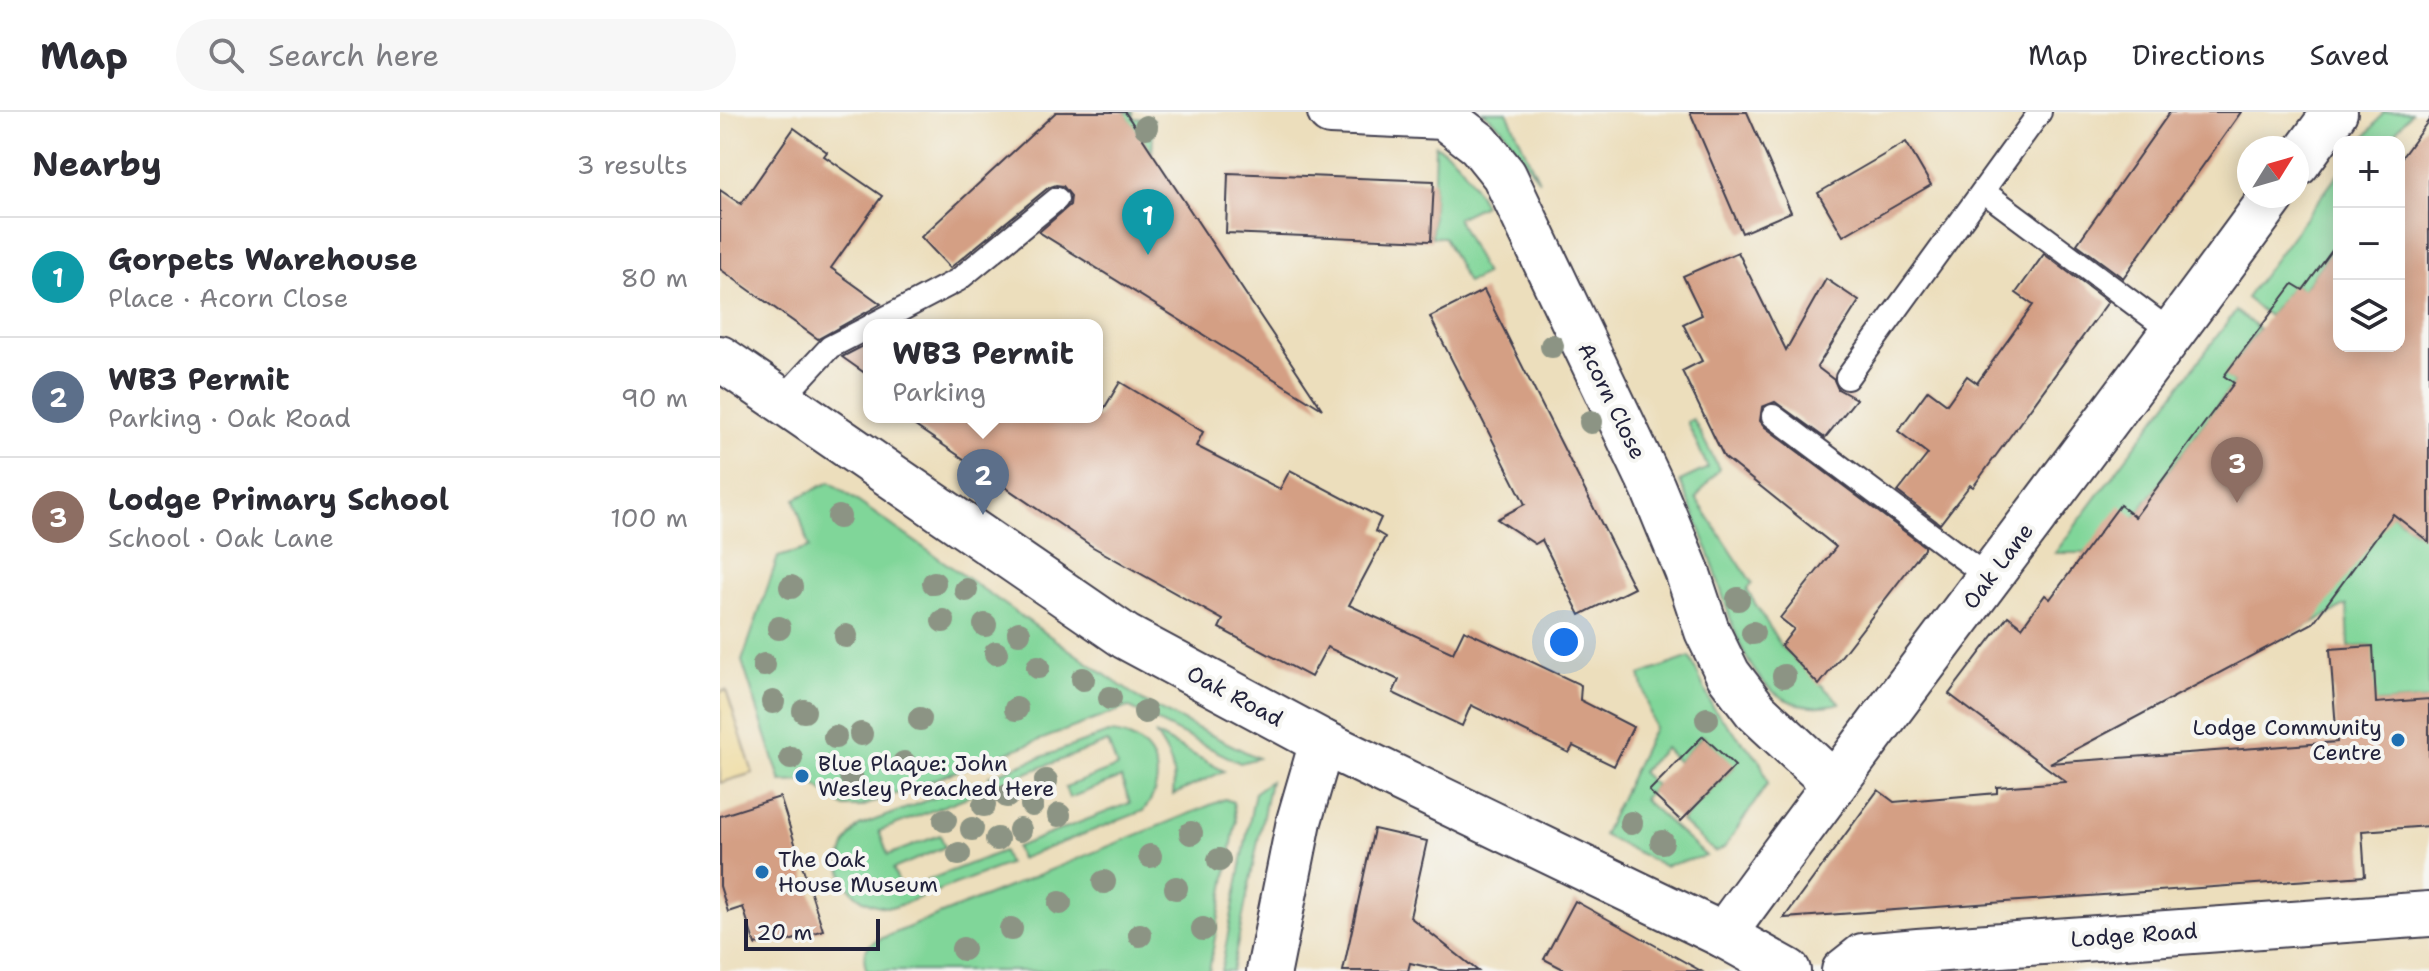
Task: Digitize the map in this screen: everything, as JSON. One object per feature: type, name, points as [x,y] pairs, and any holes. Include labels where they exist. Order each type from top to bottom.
[{"type":"street","name":"Acorn Close","points":[[1330,112],[1444,117],[1479,144],[1504,175],[1653,488],[1687,571],[1707,631],[1728,674],[1756,711],[1833,783]]},
{"type":"street","points":[[2309,148],[2335,112]]},
{"type":"street","name":"Oak Lane","points":[[1723,935],[1833,783],[2264,208]]},
{"type":"street","name":"Oak Road","points":[[720,358],[1126,637],[1322,742],[1723,935],[1788,971]]},
{"type":"street","points":[[1269,971],[1299,821],[1322,742]]},
{"type":"street","name":"Lodge Road","points":[[1844,971],[1863,956],[2429,914]]},
{"type":"lane","points":[[1847,378],[2040,112]]},
{"type":"lane","points":[[1983,191],[2173,333]]},
{"type":"lane","points":[[883,319],[958,280],[1057,199]]},
{"type":"lane","points":[[781,400],[830,347],[863,330]]},
{"type":"lane","points":[[1773,416],[1989,578]]},
{"type":"green space","points":[[1124,112],[1133,112],[1133,118],[1154,119],[1152,153]]},
{"type":"green space","points":[[1483,112],[1507,112],[1539,181],[1501,127]]},
{"type":"green space","points":[[2384,112],[2411,112],[2393,136],[2366,136]]},
{"type":"green space","points":[[1435,145],[1459,163],[1484,205],[1457,218],[1485,274],[1467,283],[1444,237],[1432,237]]},
{"type":"green space","points":[[2333,181],[2333,249],[2303,290],[2293,284],[2269,316],[2246,298]]},
{"type":"green space","points":[[2236,311],[2259,329],[2225,375],[2234,383],[2135,517],[2084,553],[2055,553]]},
{"type":"green space","points":[[1693,419],[1719,469],[1696,498],[1752,583],[1747,590],[1781,646],[1840,703],[1810,706],[1787,700],[1767,687],[1740,644],[1680,481],[1708,468],[1687,422]]},
{"type":"green space","points":[[830,482],[1144,702],[1258,758],[1240,763],[1128,707],[861,807],[844,807],[810,781],[781,782],[742,661],[778,557],[809,548],[795,499]]},
{"type":"green space","points":[[2368,495],[2416,532],[2429,515],[2429,699],[2365,704],[2373,646],[2349,647],[2347,605],[2283,638]]},
{"type":"green space","points":[[1690,657],[1714,710],[1760,761],[1768,783],[1724,848],[1715,852],[1681,821],[1734,767],[1703,736],[1678,762],[1665,748],[1641,772],[1655,785],[1643,799],[1706,856],[1664,866],[1603,835],[1654,728],[1640,675]]},
{"type":"green space","points":[[1108,733],[1137,741],[1153,760],[1157,772],[1156,785],[1143,811],[1020,859],[1016,847],[1130,803],[1121,778],[1069,798],[1065,787],[1117,767],[1108,742],[992,786],[989,776]]},
{"type":"green space","points":[[1155,734],[1224,771],[1173,795],[1171,763]]},
{"type":"green space","points":[[1270,781],[1232,971],[1221,971],[1255,792]]},
{"type":"green space","points":[[976,782],[980,792],[879,831],[888,855],[940,835],[945,847],[893,869],[902,890],[1003,851],[1008,864],[895,907],[878,906],[853,891],[845,880],[843,854],[848,840],[859,826]]},
{"type":"green space","points":[[1225,799],[1233,802],[1236,821],[1209,971],[867,971],[865,954],[875,941]]},
{"type":"sand","points":[[726,690],[753,773],[720,783],[720,692]]},
{"type":"building","points":[[1056,112],[1125,112],[1322,409],[1039,232],[1070,205],[1071,196],[1063,186],[1048,188],[950,268],[921,237]]},
{"type":"building","points":[[1690,112],[1747,112],[1791,212],[1742,233]]},
{"type":"building","points":[[2170,112],[2241,112],[2123,278],[2077,244]]},
{"type":"building","points":[[2429,120],[2429,542],[2393,514],[2313,623],[2050,763],[2337,742],[2330,649],[2373,646],[2376,703],[2429,699],[2429,826],[2362,831],[2365,876],[1784,918],[1878,790],[1894,802],[1997,793],[1997,787],[2066,782],[1949,694],[2008,616],[2022,627],[2045,595],[2050,599],[2120,505],[2135,517],[2234,383],[2224,376],[2293,284],[2303,290],[2333,249],[2333,352],[2405,352],[2405,153]]},
{"type":"building","points":[[794,128],[827,152],[824,156],[882,196],[831,268],[881,304],[818,339],[720,269],[720,190],[741,204]]},
{"type":"building","points":[[1906,142],[1931,185],[1843,236],[1818,193]]},
{"type":"building","points":[[1228,173],[1434,181],[1431,241],[1226,233]]},
{"type":"building","points":[[1738,252],[1786,350],[1826,279],[1859,301],[1817,367],[1834,380],[1838,389],[1856,399],[1825,438],[1775,402],[1762,407],[1760,421],[1924,546],[1819,685],[1781,646],[1794,629],[1780,618],[1836,547],[1724,457],[1682,371],[1702,361],[1683,324],[1702,315],[1683,276]]},
{"type":"building","points":[[2044,254],[2108,302],[1973,487],[1970,485],[1940,524],[1898,492],[1928,454],[1898,431],[1928,390],[1947,404],[1967,376],[1977,383],[2033,305],[2016,293]]},
{"type":"building","points":[[1484,290],[1634,588],[1580,615],[1542,540],[1535,544],[1497,519],[1525,504],[1430,317]]},
{"type":"building","points":[[863,346],[863,372],[842,357]]},
{"type":"building","points":[[1120,382],[1203,432],[1196,446],[1280,489],[1290,470],[1381,518],[1375,531],[1385,537],[1349,605],[1453,653],[1464,630],[1581,685],[1580,700],[1633,727],[1614,766],[1573,746],[1569,753],[1471,705],[1462,726],[1393,693],[1399,680],[1327,647],[1311,677],[1219,628],[1223,620],[1093,547],[911,423],[1103,423],[1103,410]]},
{"type":"building","points":[[1703,736],[1735,766],[1681,821],[1649,791]]},
{"type":"building","name":"The Oak House Museum","points":[[780,797],[823,930],[780,944],[778,938],[755,945],[743,907],[728,912],[720,886],[720,816]]},
{"type":"building","points":[[1374,829],[1427,841],[1410,917],[1478,971],[1445,971],[1410,963],[1408,971],[1343,971]]},
{"type":"building","points":[[1575,901],[1701,971],[1567,971],[1544,959]]},
{"type":"place","name":"Gorpets Warehouse","points":[[1148,255]]},
{"type":"place","name":"Lodge Primary School","points":[[2237,503]]},
{"type":"place","name":"WB3 Permit","points":[[983,515]]},
{"type":"place","name":"Lodge Community Centre","points":[[2398,740]]},
{"type":"place","name":"Blue Plaque: John Wesley Preached Here","points":[[802,776]]},
{"type":"place","name":"The Oak House Museum","points":[[762,872]]}]
